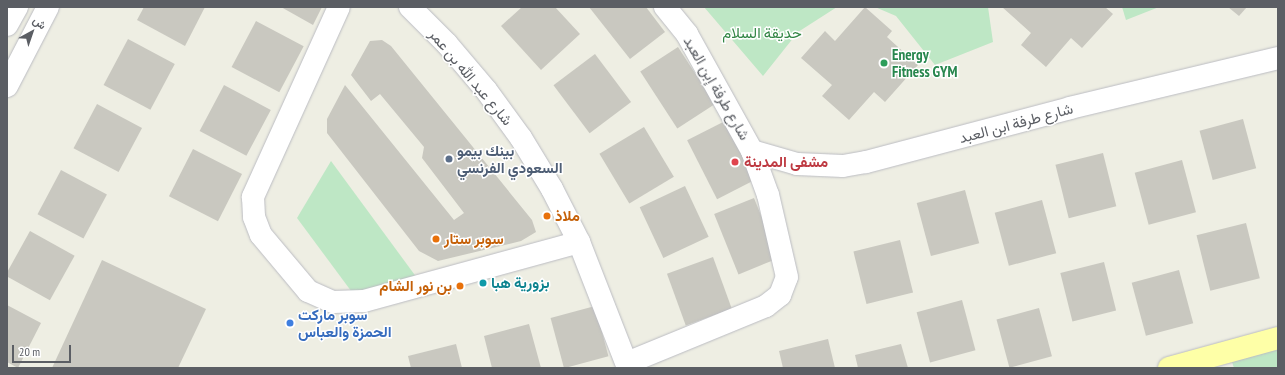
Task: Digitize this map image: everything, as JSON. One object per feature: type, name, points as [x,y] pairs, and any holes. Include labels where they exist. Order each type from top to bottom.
[{"type":"main road","points":[[1169,368],[1278,338]]},
{"type":"street","points":[[7,25],[16,7]]},
{"type":"street","points":[[7,86],[48,7]]},
{"type":"street","points":[[339,7],[253,197],[254,217],[261,235],[308,291],[333,302],[364,301],[579,242]]},
{"type":"street","name":"شارع عبد الله بن عمر","points":[[410,7],[462,61],[521,138],[552,189],[579,242],[628,365]]},
{"type":"street","name":"شارع طرفة إبن العبد","points":[[628,365],[766,306],[780,295],[786,277],[768,195],[752,151],[687,34],[665,7]]},
{"type":"street","name":"شارع طرفة ابن العبد","points":[[752,151],[797,164],[835,166],[866,162],[1070,108],[1278,58]]},
{"type":"green space","name":"حديقة السلام","points":[[704,7],[837,7],[798,32],[763,76]]},
{"type":"green space","points":[[875,7],[988,7],[993,42],[935,65],[896,16]]},
{"type":"green space","points":[[1122,7],[1159,7],[1126,20]]},
{"type":"green space","points":[[331,161],[417,278],[360,303],[297,218]]},
{"type":"green space","points":[[1278,349],[1278,368],[1234,368],[1232,362]]},
{"type":"building","points":[[144,7],[205,7],[185,46],[137,20]]},
{"type":"building","points":[[281,7],[322,7],[313,25]]},
{"type":"building","points":[[522,7],[555,7],[580,34],[541,70],[501,26]]},
{"type":"building","points":[[589,7],[646,7],[665,32],[630,59]]},
{"type":"building","points":[[865,7],[892,31],[887,37],[918,65],[885,102],[874,92],[849,120],[822,96],[832,85],[801,58],[825,31],[835,41]]},
{"type":"building","points":[[1002,7],[1105,7],[1113,14],[1082,48],[1071,38],[1046,67],[1021,45],[1031,33]]},
{"type":"building","points":[[1228,7],[1247,7],[1239,16]]},
{"type":"building","points":[[256,21],[304,46],[279,92],[232,67]]},
{"type":"building","points":[[128,39],[175,64],[150,110],[104,85]]},
{"type":"building","points":[[382,40],[391,46],[532,220],[536,232],[521,241],[438,261],[419,251],[327,133],[327,119],[345,85],[454,220],[464,213],[422,158],[424,147],[380,94],[371,101],[351,75],[370,41]]},
{"type":"building","points":[[678,47],[715,104],[677,129],[640,72]]},
{"type":"building","points":[[595,54],[631,102],[590,133],[553,85]]},
{"type":"building","points":[[224,85],[271,110],[246,156],[200,131]]},
{"type":"building","points":[[97,104],[142,128],[119,172],[74,148]]},
{"type":"building","points":[[729,119],[759,178],[717,199],[687,140]]},
{"type":"building","points":[[1243,119],[1256,168],[1213,180],[1200,131]]},
{"type":"building","points":[[644,127],[674,177],[629,203],[599,154]]},
{"type":"building","points":[[193,149],[242,174],[218,221],[169,196]]},
{"type":"building","points":[[1103,153],[1116,206],[1069,218],[1055,165]]},
{"type":"building","points":[[1182,160],[1196,212],[1149,225],[1135,173]]},
{"type":"building","points":[[61,170],[107,194],[83,239],[38,214]]},
{"type":"building","points":[[685,186],[709,237],[663,258],[640,207]]},
{"type":"building","points":[[965,190],[979,243],[931,256],[917,203]]},
{"type":"building","points":[[754,198],[778,258],[738,274],[714,214]]},
{"type":"building","points":[[1042,200],[1056,253],[1009,266],[995,213]]},
{"type":"building","points":[[1246,223],[1260,278],[1210,291],[1197,235]]},
{"type":"building","points":[[30,231],[75,256],[50,300],[7,277],[7,272]]},
{"type":"building","points":[[900,240],[913,292],[866,304],[853,252]]},
{"type":"building","points":[[713,257],[732,309],[686,325],[667,274]]},
{"type":"building","points":[[102,260],[206,309],[178,368],[52,368]]},
{"type":"building","points":[[1104,262],[1116,311],[1072,321],[1060,273]]},
{"type":"building","points":[[1179,270],[1193,323],[1146,336],[1132,283]]},
{"type":"building","points":[[962,300],[975,350],[930,362],[917,312]]},
{"type":"building","points":[[7,305],[41,323],[18,368],[7,362]]},
{"type":"building","points":[[595,306],[608,356],[564,368],[551,318]]},
{"type":"building","points":[[1039,308],[1052,356],[1009,368],[996,319]]},
{"type":"building","points":[[529,324],[541,368],[492,368],[484,336]]},
{"type":"building","points":[[828,339],[835,368],[783,368],[779,351]]},
{"type":"building","points":[[456,344],[462,368],[411,368],[408,356]]},
{"type":"building","points":[[901,344],[908,368],[858,368],[855,355]]},
{"type":"place","name":"Energy Fitness GYM","points":[[884,63]]},
{"type":"place","name":"بينك بيمو السعودي الفرنسي","points":[[449,159]]},
{"type":"place","name":"مشفى المدينة","points":[[735,162]]},
{"type":"place","name":"ملاذ","points":[[547,216]]},
{"type":"place","name":"سوبر ستار","points":[[436,239]]},
{"type":"place","name":"بزورية هبا","points":[[483,283]]},
{"type":"place","name":"بن نور الشام","points":[[460,286]]},
{"type":"place","name":"سوبر ماركت الحمزة والعباس","points":[[290,323]]}]
